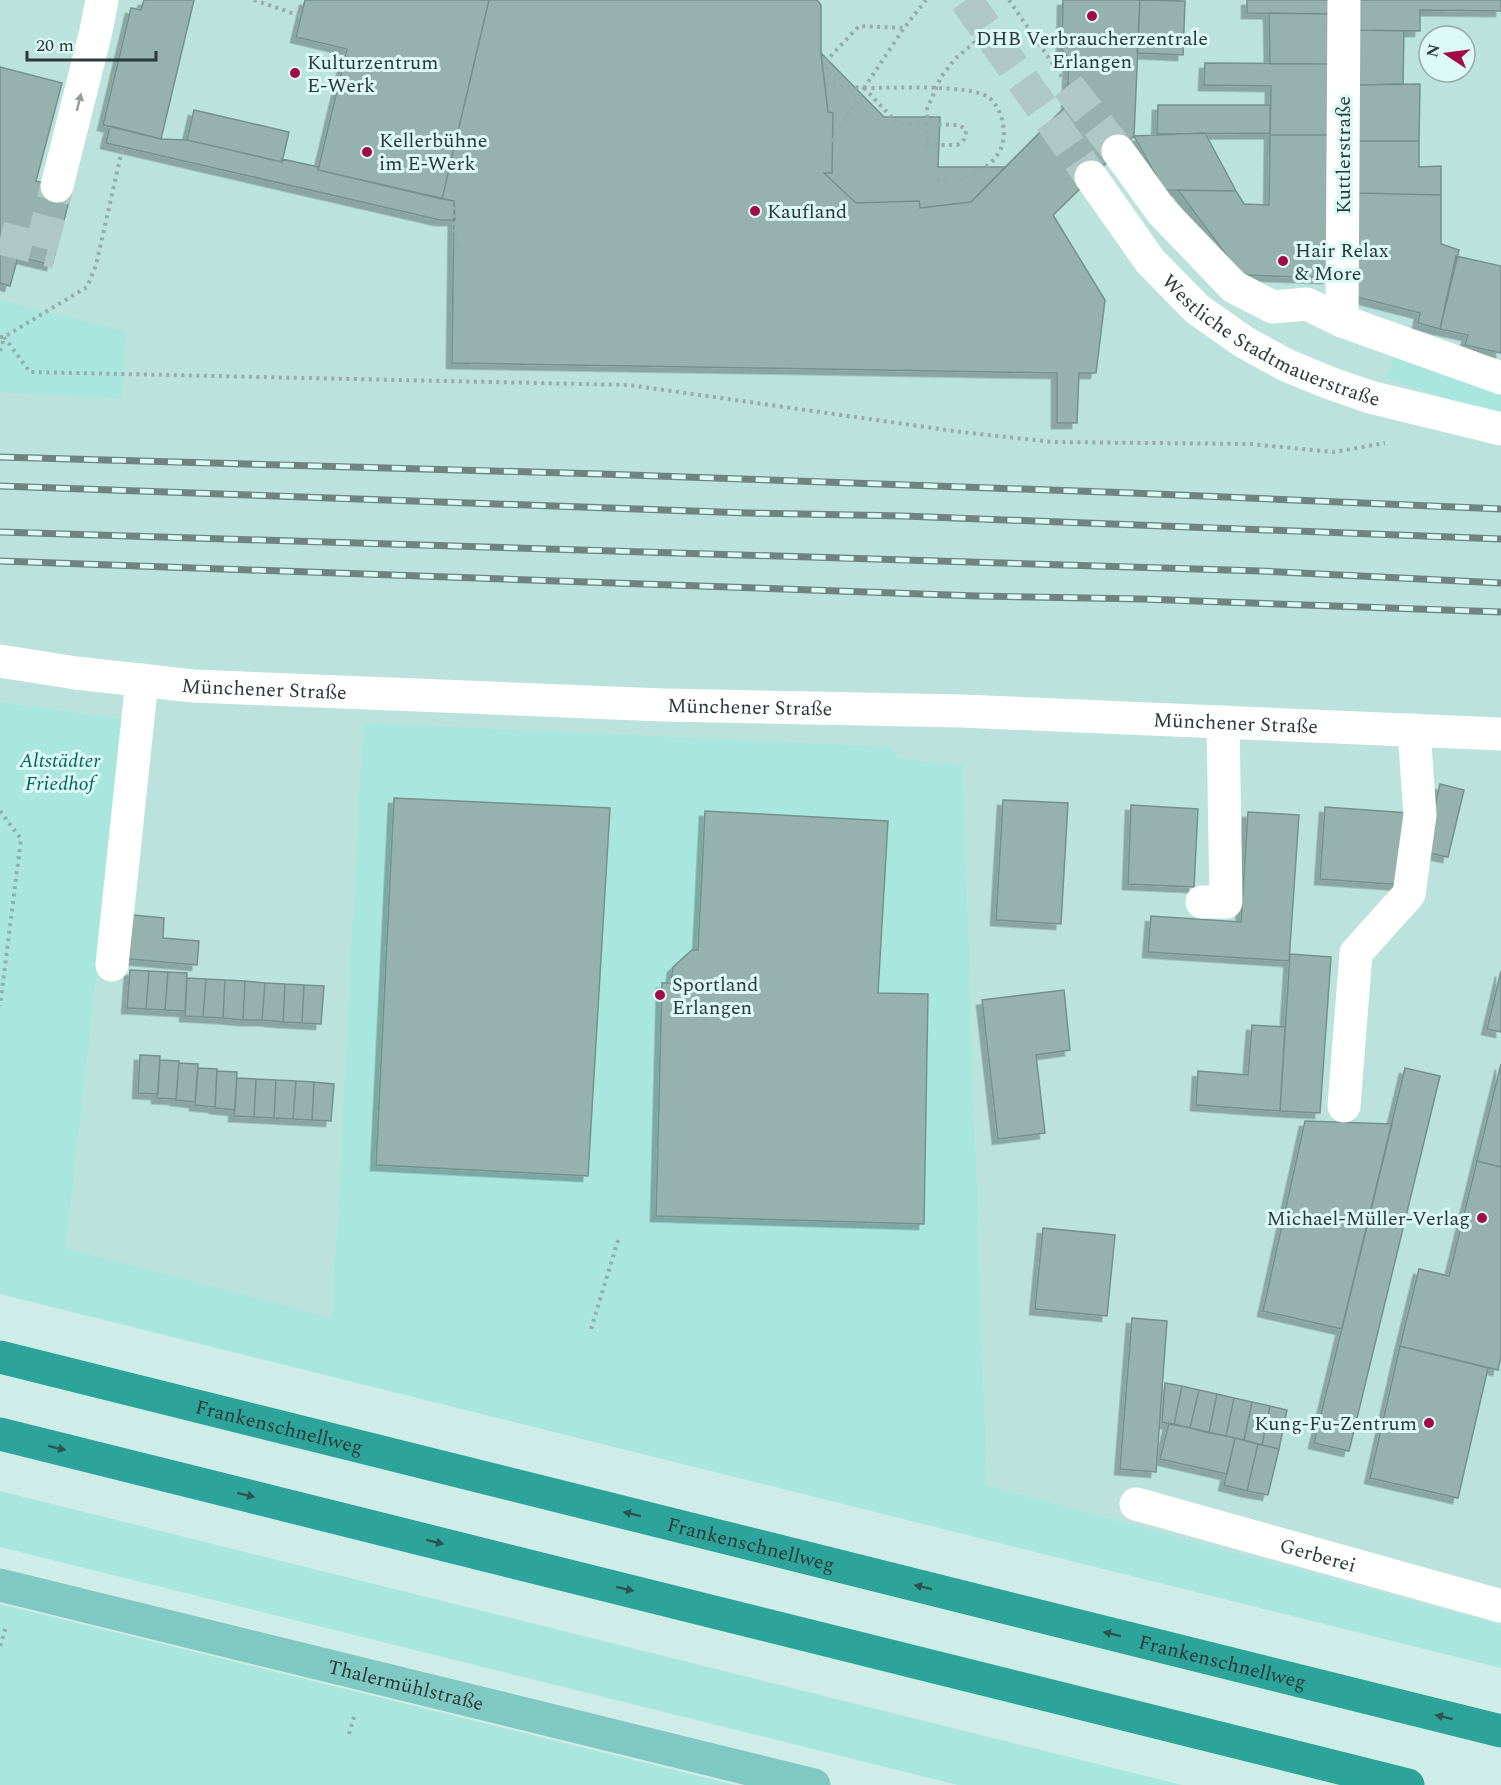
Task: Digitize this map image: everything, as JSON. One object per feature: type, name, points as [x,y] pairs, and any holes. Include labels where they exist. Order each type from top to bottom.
[{"type":"highway","name":"Frankenschnellweg","points":[[0,1357],[1501,1731]]},
{"type":"highway","points":[[0,1434],[1408,1785]]},
{"type":"main road","name":"Thalermühlstraße","points":[[0,1584],[814,1785]]},
{"type":"street","name":"Kuttlerstraße","points":[[1342,321],[1344,0]]},
{"type":"street","points":[[57,186],[99,16]]},
{"type":"street","name":"Westliche Stadtmauerstraße","points":[[1118,151],[1162,212],[1234,287],[1273,307],[1307,304],[1342,321]]},
{"type":"street","name":"Westliche Stadtmauerstraße","points":[[1091,177],[1150,261],[1197,309],[1244,342],[1286,365],[1370,397],[1501,429]]},
{"type":"street","points":[[1342,321],[1501,378]]},
{"type":"street","name":"Münchener Straße","points":[[0,661],[76,673],[193,686],[663,705],[962,711],[1501,734]]},
{"type":"street","points":[[112,965],[142,680]]},
{"type":"street","points":[[1202,902],[1226,902],[1223,722]]},
{"type":"street","points":[[1344,1106],[1356,953],[1409,894],[1419,815],[1414,730]]},
{"type":"street","name":"Gerberei","points":[[1136,1504],[1501,1606]]},
{"type":"path","points":[[254,0],[301,16]]},
{"type":"path","points":[[832,141],[880,63],[926,0]]},
{"type":"path","points":[[1009,0],[1068,86]]},
{"type":"path","points":[[904,28],[859,26],[826,61],[829,85],[864,88],[959,89],[988,97],[997,106],[1004,131],[1003,144],[993,161],[989,166],[966,178],[937,180]]},
{"type":"path","points":[[864,88],[897,124],[958,125],[964,128],[965,136],[961,143],[927,145],[927,109],[941,77],[954,59],[989,30]]},
{"type":"path","points":[[2,337],[87,287],[96,266],[125,137]]},
{"type":"path","points":[[453,207],[457,252]]},
{"type":"path","points":[[0,351],[2,337]]},
{"type":"path","points":[[2,337],[30,372],[628,386],[961,432],[1053,442],[1250,444],[1334,452],[1392,442]]},
{"type":"path","points":[[0,811],[21,839],[0,1006]]},
{"type":"path","points":[[591,1329],[619,1237]]},
{"type":"shaded area","points":[[0,0],[1501,0],[1501,1625],[987,1485],[963,765],[364,723],[332,1319],[66,1248],[126,719],[0,702]]},
{"type":"green space","points":[[0,300],[127,332],[122,399],[0,392]]},
{"type":"green space","points":[[1395,357],[1501,394],[1501,411],[1458,402],[1386,378]]},
{"type":"green space","name":"Sportland Erlangen","points":[[0,702],[126,719],[66,1248],[332,1318],[363,723],[891,747],[898,759],[963,765],[987,1485],[1501,1625],[1501,1668],[0,1294]]},
{"type":"green space","points":[[0,1491],[1182,1785],[958,1785],[0,1547]]},
{"type":"green space","points":[[0,1604],[735,1785],[0,1785]]},
{"type":"building","points":[[144,0],[194,0],[161,139],[103,125],[131,8],[141,10]]},
{"type":"building","points":[[305,0],[489,0],[442,199],[318,170],[347,49],[296,37]]},
{"type":"building","name":"Kaufland","points":[[489,0],[817,0],[821,5],[821,53],[828,112],[833,113],[832,173],[824,173],[856,203],[919,201],[920,208],[971,202],[1067,105],[1069,58],[1062,50],[1063,0],[1140,0],[1134,136],[1053,215],[1105,300],[1096,373],[1079,373],[1077,423],[1057,423],[1057,373],[452,363],[454,201],[442,199]]},
{"type":"building","points":[[1140,0],[1185,1],[1183,55],[1137,53]]},
{"type":"building","points":[[1247,0],[1330,0],[1330,14],[1247,13]]},
{"type":"building","points":[[1360,0],[1501,0],[1501,11],[1420,10],[1420,24],[1417,24],[1417,31],[1359,30]]},
{"type":"building","points":[[1269,13],[1330,14],[1330,64],[1270,64]]},
{"type":"building","points":[[1359,30],[1404,31],[1403,84],[1358,85]]},
{"type":"building","points":[[821,53],[884,117],[940,117],[938,167],[1005,167],[971,202],[920,208],[919,201],[856,203],[824,173],[832,173],[833,113],[828,112]]},
{"type":"building","points":[[1205,63],[1330,64],[1330,135],[1270,135],[1271,86],[1204,85]]},
{"type":"building","points":[[0,67],[62,83],[36,181],[72,190],[52,265],[18,257],[10,286],[0,283]]},
{"type":"building","points":[[1420,84],[1419,141],[1358,141],[1358,85]]},
{"type":"building","points":[[1158,105],[1270,105],[1270,133],[1157,134]]},
{"type":"building","points":[[194,110],[289,132],[282,162],[187,140]]},
{"type":"building","points":[[110,126],[161,139],[187,140],[282,162],[282,159],[319,167],[318,170],[454,201],[455,220],[440,220],[106,143]]},
{"type":"building","points":[[1205,133],[1236,191],[1164,190],[1134,136]]},
{"type":"building","points":[[1270,135],[1330,135],[1328,278],[1241,275],[1178,190],[1236,191],[1244,204],[1269,205]]},
{"type":"building","points":[[1358,141],[1419,141],[1419,167],[1441,166],[1441,195],[1358,193]]},
{"type":"building","points":[[1358,193],[1441,195],[1441,244],[1459,250],[1440,329],[1418,323],[1420,313],[1357,297]]},
{"type":"building","points":[[1456,256],[1501,266],[1501,353],[1465,345],[1468,335],[1440,329]]},
{"type":"building","points":[[1440,784],[1464,790],[1448,857],[1424,852]]},
{"type":"building","points":[[394,798],[610,808],[588,1176],[376,1165]]},
{"type":"building","points":[[1003,800],[1068,803],[1061,924],[996,920]]},
{"type":"building","points":[[1131,805],[1198,809],[1194,887],[1128,884]]},
{"type":"building","points":[[1325,807],[1409,813],[1404,885],[1320,879]]},
{"type":"building","points":[[705,811],[888,821],[878,993],[928,994],[924,1224],[656,1216],[662,983],[671,983],[673,967],[692,950],[698,950]]},
{"type":"building","points":[[1248,812],[1299,815],[1289,961],[1148,952],[1151,916],[1241,922]]},
{"type":"building","points":[[133,915],[164,918],[163,938],[199,941],[197,965],[129,959]]},
{"type":"building","points":[[1290,954],[1331,957],[1320,1113],[1280,1111]]},
{"type":"building","points":[[130,970],[149,971],[146,1009],[127,1008]]},
{"type":"building","points":[[149,971],[168,972],[165,1010],[146,1009]]},
{"type":"building","points":[[1501,971],[1501,1032],[1487,1029]]},
{"type":"building","points":[[168,972],[187,973],[185,1011],[165,1010]]},
{"type":"building","points":[[187,978],[206,979],[203,1017],[185,1016]]},
{"type":"building","points":[[206,979],[225,980],[223,1018],[203,1017]]},
{"type":"building","points":[[225,980],[245,981],[243,1020],[223,1018]]},
{"type":"building","points":[[245,981],[265,983],[262,1020],[243,1020]]},
{"type":"building","points":[[265,983],[285,984],[283,1022],[262,1020]]},
{"type":"building","points":[[285,984],[304,985],[302,1023],[283,1022]]},
{"type":"building","points":[[304,985],[324,986],[321,1024],[302,1023]]},
{"type":"building","points":[[1064,990],[1070,1050],[1036,1055],[1045,1133],[998,1139],[982,1000]]},
{"type":"building","points":[[1252,1025],[1285,1027],[1280,1111],[1196,1105],[1198,1071],[1248,1075]]},
{"type":"building","points":[[140,1055],[160,1056],[158,1094],[138,1093]]},
{"type":"building","points":[[160,1060],[179,1061],[176,1099],[157,1098]]},
{"type":"building","points":[[179,1063],[198,1064],[195,1102],[176,1100]]},
{"type":"building","points":[[1501,1064],[1501,1167],[1477,1161]]},
{"type":"building","points":[[198,1068],[217,1069],[215,1107],[195,1105]]},
{"type":"building","points":[[1405,1068],[1440,1076],[1349,1451],[1314,1443]]},
{"type":"building","points":[[217,1071],[237,1072],[235,1110],[215,1108]]},
{"type":"building","points":[[237,1078],[256,1079],[254,1117],[234,1116]]},
{"type":"building","points":[[256,1079],[276,1080],[274,1118],[254,1117]]},
{"type":"building","points":[[276,1080],[296,1081],[293,1119],[274,1118]]},
{"type":"building","points":[[296,1081],[314,1082],[312,1120],[293,1119]]},
{"type":"building","points":[[314,1082],[334,1084],[331,1121],[312,1120]]},
{"type":"building","points":[[1305,1121],[1392,1124],[1342,1329],[1263,1311]]},
{"type":"building","name":"Michael-Müller-Verlag","points":[[1477,1161],[1501,1167],[1501,1357],[1498,1370],[1400,1346],[1419,1269],[1449,1276]]},
{"type":"building","points":[[1043,1228],[1115,1235],[1107,1316],[1035,1309]]},
{"type":"building","points":[[1132,1318],[1167,1321],[1156,1472],[1120,1469]]},
{"type":"building","name":"Kung-Fu-Zentrum","points":[[1400,1346],[1488,1368],[1458,1498],[1370,1478]]},
{"type":"building","points":[[1165,1383],[1182,1386],[1174,1425],[1162,1422]]},
{"type":"building","points":[[1182,1386],[1199,1390],[1190,1428],[1174,1425]]},
{"type":"building","points":[[1199,1390],[1217,1394],[1209,1433],[1190,1428]]},
{"type":"building","points":[[1217,1394],[1234,1398],[1226,1436],[1209,1433]]},
{"type":"building","points":[[1234,1398],[1252,1402],[1244,1440],[1226,1436]]},
{"type":"building","points":[[1252,1402],[1270,1406],[1262,1445],[1244,1440]]},
{"type":"building","points":[[1270,1406],[1287,1410],[1279,1449],[1262,1445]]},
{"type":"building","points":[[1169,1423],[1235,1438],[1227,1474],[1160,1459]]},
{"type":"building","points":[[1235,1438],[1258,1444],[1247,1491],[1224,1485]]},
{"type":"building","points":[[1258,1444],[1279,1449],[1268,1495],[1247,1491]]},
{"type":"tunnel","points":[[966,0],[1091,177]]},
{"type":"tunnel","points":[[1068,86],[1118,151]]},
{"type":"tunnel","points":[[41,248],[57,186]]},
{"type":"tunnel","points":[[0,238],[56,252]]},
{"type":"railway","points":[[0,457],[601,474],[1501,509]]},
{"type":"railway","points":[[0,486],[747,513],[904,516],[1501,539]]},
{"type":"railway","points":[[0,532],[1261,571],[1501,583]]},
{"type":"railway","points":[[0,561],[977,596],[1142,599],[1501,612]]},
{"type":"place","name":"DHB Verbraucherzentrale Erlangen","points":[[1092,16]]},
{"type":"place","name":"Kulturzentrum E-Werk","points":[[295,73]]},
{"type":"place","name":"Kellerbühne im E-Werk","points":[[367,152]]},
{"type":"place","name":"Kaufland","points":[[755,211]]},
{"type":"place","name":"Hair Relax & More","points":[[1283,261]]},
{"type":"place","name":"Sportland Erlangen","points":[[660,995]]},
{"type":"place","name":"Michael-Müller-Verlag","points":[[1482,1218]]},
{"type":"place","name":"Kung-Fu-Zentrum","points":[[1429,1423]]},
{"type":"park label","name":"Altstädter Friedhof","points":[[60,772]]}]
